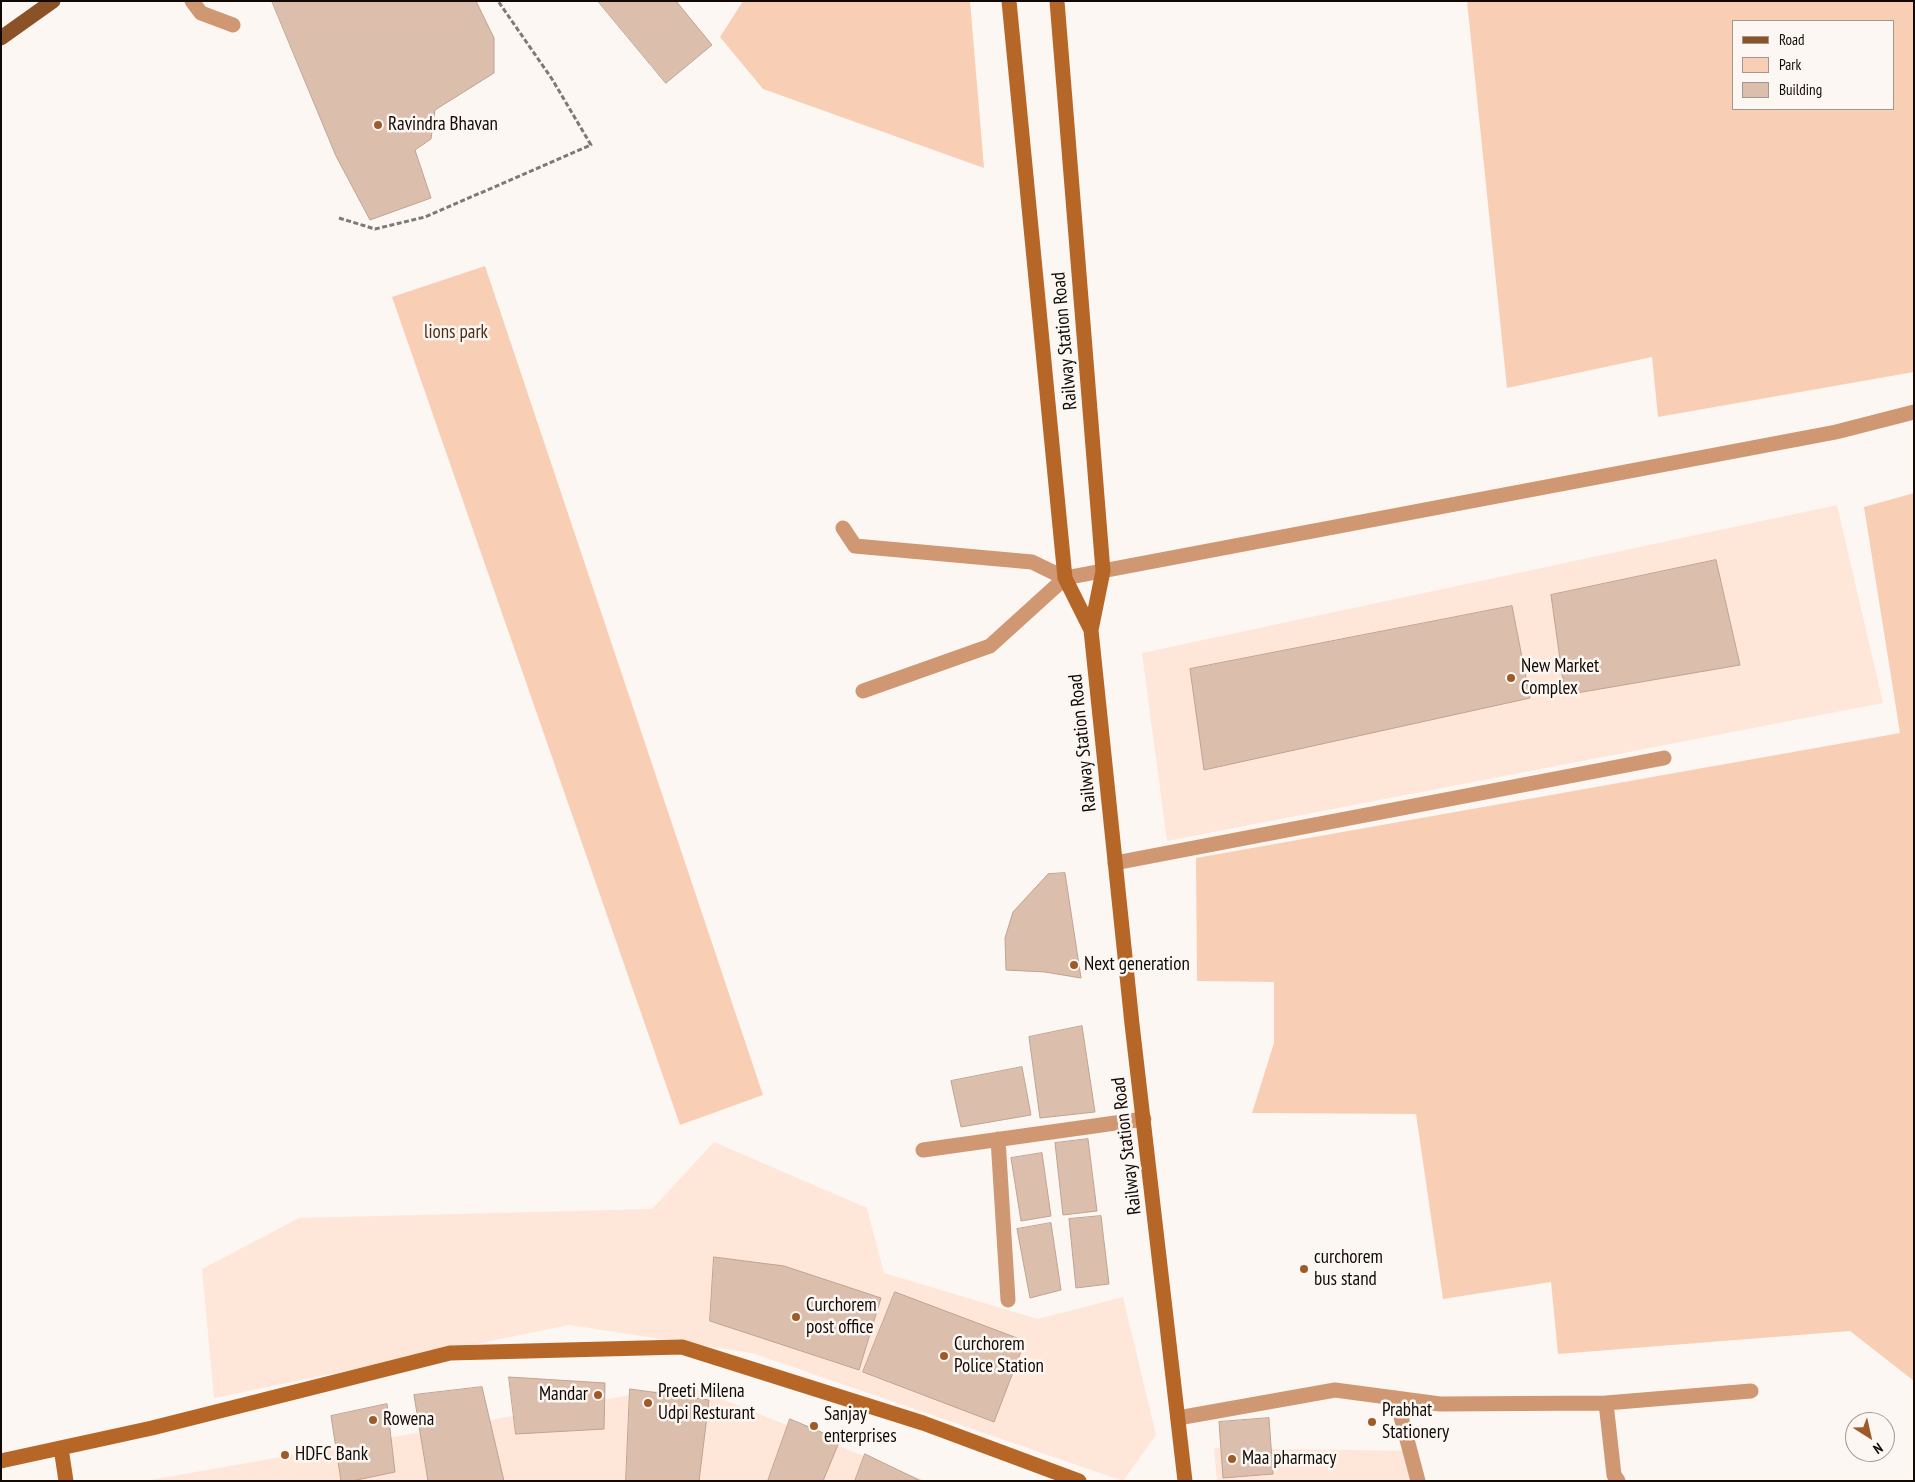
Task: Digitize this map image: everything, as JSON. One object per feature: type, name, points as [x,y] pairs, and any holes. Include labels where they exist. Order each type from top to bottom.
[{"type":"main road","points":[[1,38],[53,1]]},
{"type":"street","points":[[192,1],[201,13],[233,25]]},
{"type":"street","points":[[1009,1],[1065,578],[1091,630]]},
{"type":"street","name":"Railway Station Road","points":[[1057,1],[1103,571],[1091,630],[1115,863],[1185,1481]]},
{"type":"street","points":[[863,691],[990,646],[1065,578],[1836,432],[1914,412]]},
{"type":"street","points":[[842,528],[855,546],[1032,562],[1065,578]]},
{"type":"street","points":[[1115,863],[1664,758]]},
{"type":"street","points":[[923,1150],[1144,1119]]},
{"type":"street","points":[[998,1140],[1008,1300]]},
{"type":"street","points":[[1,1461],[152,1428],[450,1353],[682,1346],[923,1423],[1079,1481]]},
{"type":"street","points":[[1178,1418],[1335,1390],[1440,1404],[1606,1403],[1751,1391]]},
{"type":"street","points":[[1396,1398],[1418,1481]]},
{"type":"street","points":[[1606,1403],[1614,1475],[1618,1481]]},
{"type":"street","points":[[61,1448],[66,1481]]},
{"type":"path","points":[[339,218],[375,229],[426,217],[591,145],[552,79],[498,1]]},
{"type":"shaded area","name":"New Market Complex","points":[[1837,505],[1883,703],[1167,841],[1142,653]]},
{"type":"shaded area","points":[[714,1142],[867,1208],[884,1273],[1038,1319],[1123,1297],[1156,1435],[1123,1481],[752,1353],[569,1325],[214,1398],[202,1269],[299,1218],[652,1209]]},
{"type":"shaded area","points":[[687,1385],[926,1481],[145,1481]]},
{"type":"shaded area","points":[[1214,1448],[1417,1451],[1425,1481],[1217,1481]]},
{"type":"green space","points":[[743,1],[970,1],[984,168],[763,89],[720,37]]},
{"type":"green space","points":[[1467,1],[1914,1],[1914,372],[1658,417],[1652,357],[1507,388]]},
{"type":"green space","name":"lions park","points":[[485,266],[763,1095],[680,1125],[392,297]]},
{"type":"green space","points":[[1914,493],[1914,1381],[1850,1331],[1558,1354],[1551,1282],[1443,1299],[1416,1114],[1252,1113],[1274,1043],[1274,982],[1197,981],[1196,858],[1900,733],[1864,507]]},
{"type":"building","name":"Ravindra Bhavan","points":[[272,1],[476,1],[494,38],[494,73],[435,110],[431,139],[415,150],[431,198],[370,220],[336,156]]},
{"type":"building","points":[[598,1],[676,1],[712,45],[666,83]]},
{"type":"building","points":[[1716,560],[1740,665],[1565,695],[1551,595]]},
{"type":"building","points":[[1512,606],[1530,698],[1204,770],[1190,669]]},
{"type":"building","points":[[1065,873],[1081,978],[1045,972],[1006,970],[1005,938],[1013,912],[1048,874]]},
{"type":"building","points":[[1082,1026],[1095,1112],[1040,1118],[1029,1037]]},
{"type":"building","points":[[1022,1067],[1031,1115],[961,1127],[951,1081]]},
{"type":"building","points":[[1088,1139],[1097,1211],[1063,1215],[1055,1143]]},
{"type":"building","points":[[1042,1153],[1051,1216],[1021,1221],[1011,1158]]},
{"type":"building","points":[[1101,1216],[1109,1284],[1076,1288],[1069,1219]]},
{"type":"building","points":[[1051,1223],[1061,1290],[1030,1298],[1017,1229]]},
{"type":"building","points":[[714,1257],[784,1266],[881,1298],[859,1370],[710,1321]]},
{"type":"building","name":"Curchorem Police Station","points":[[895,1292],[1025,1341],[994,1422],[863,1372]]},
{"type":"building","points":[[509,1377],[605,1383],[604,1429],[516,1434]]},
{"type":"building","points":[[482,1387],[504,1481],[428,1481],[414,1395]]},
{"type":"building","points":[[630,1389],[709,1400],[699,1481],[626,1481]]},
{"type":"building","points":[[387,1404],[395,1472],[352,1481],[341,1481],[331,1416]]},
{"type":"building","points":[[1269,1418],[1273,1474],[1223,1478],[1219,1422]]},
{"type":"building","points":[[790,1419],[840,1440],[823,1481],[768,1481]]},
{"type":"building","points":[[865,1454],[921,1481],[855,1481]]},
{"type":"place","name":"Ravindra Bhavan","points":[[378,125]]},
{"type":"place","name":"New Market Complex","points":[[1511,678]]},
{"type":"place","name":"Next generation","points":[[1074,965]]},
{"type":"place","name":"curchorem bus stand","points":[[1304,1269]]},
{"type":"place","name":"Curchorem post office","points":[[796,1317]]},
{"type":"place","name":"Curchorem Police Station","points":[[944,1356]]},
{"type":"place","name":"Mandar","points":[[598,1395]]},
{"type":"place","name":"Preeti Milena Udpi Resturant","points":[[648,1403]]},
{"type":"place","name":"Rowena","points":[[373,1420]]},
{"type":"place","name":"Prabhat Stationery","points":[[1372,1422]]},
{"type":"place","name":"Sanjay enterprises","points":[[814,1426]]},
{"type":"place","name":"HDFC Bank","points":[[285,1455]]},
{"type":"place","name":"Maa pharmacy","points":[[1232,1459]]}]
